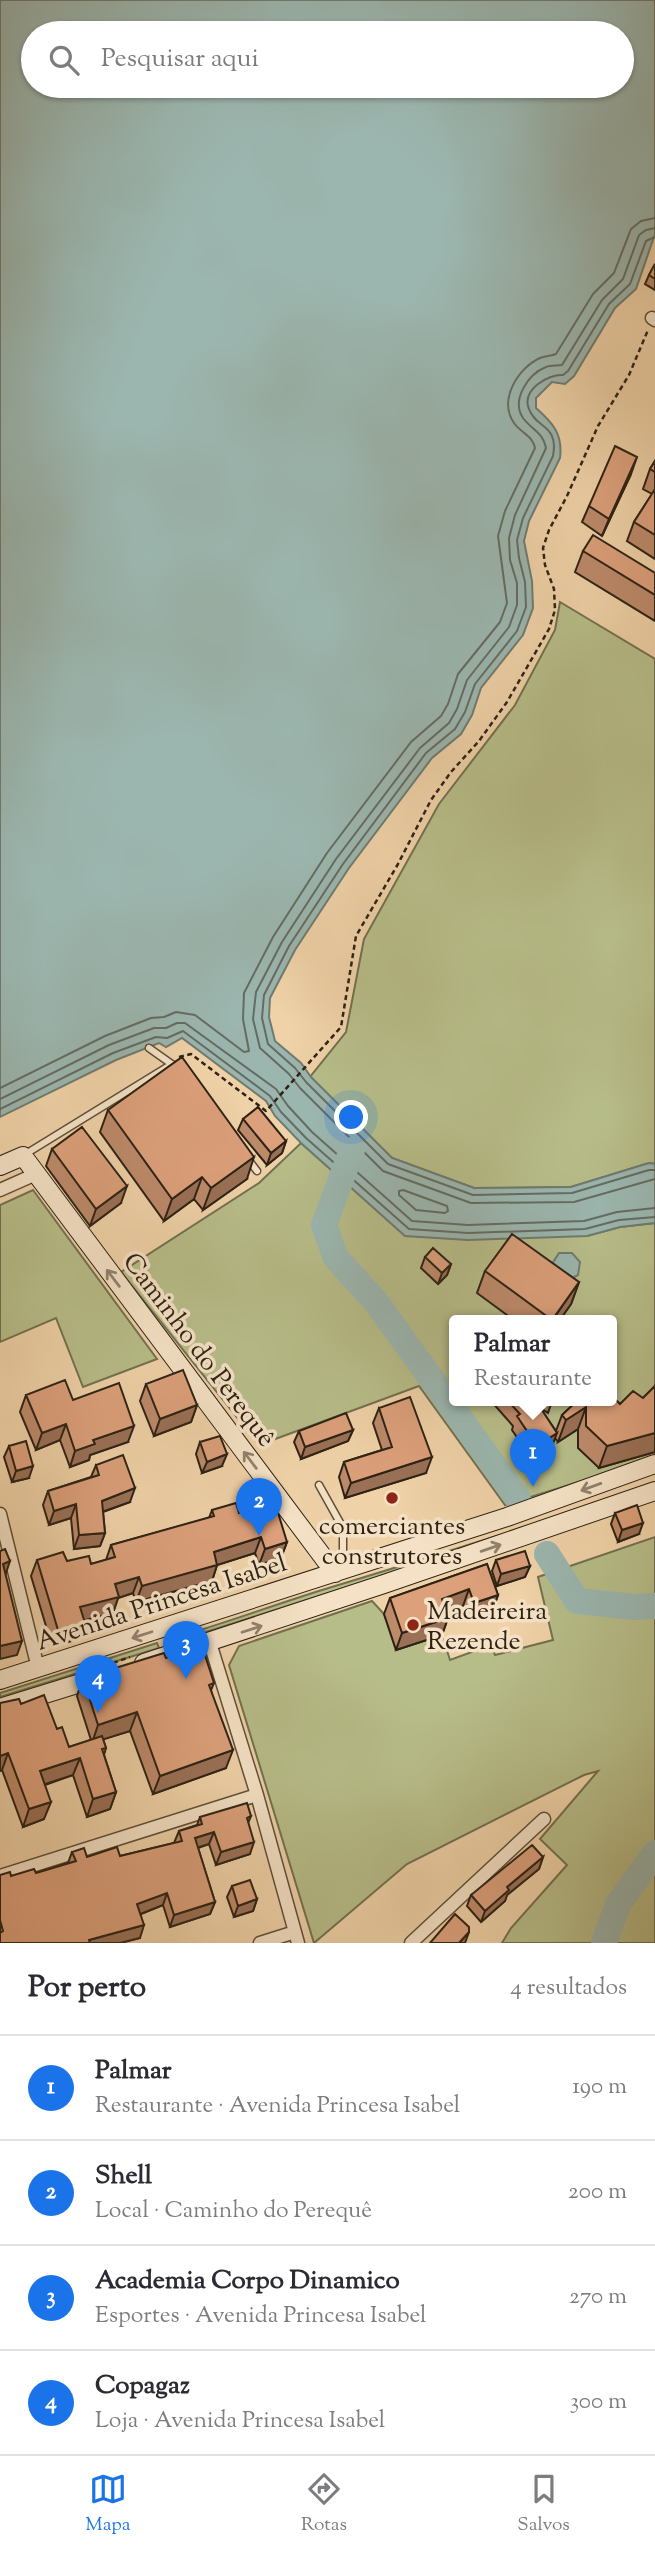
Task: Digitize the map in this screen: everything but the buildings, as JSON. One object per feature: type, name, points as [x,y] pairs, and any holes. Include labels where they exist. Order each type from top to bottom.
[{"type":"main road","points":[[0,1166],[23,1156]]},
{"type":"main road","name":"Caminho do Perequê","points":[[23,1156],[339,1572]]},
{"type":"main road","name":"Avenida Princesa Isabel","points":[[0,1680],[507,1517],[655,1464]]},
{"type":"main road","name":"Avenida Princesa Isabel","points":[[0,1708],[210,1643],[655,1491]]},
{"type":"street","points":[[0,1190],[36,1174]]},
{"type":"street","points":[[0,1514],[38,1668]]},
{"type":"street","points":[[210,1643],[297,1938],[260,1943]]},
{"type":"street","points":[[0,1876],[257,1796]]},
{"type":"street","points":[[411,1943],[544,1819]]},
{"type":"lane","points":[[149,1048],[170,1062],[180,1075]]},
{"type":"lane","points":[[23,1156],[170,1062]]},
{"type":"lane","points":[[240,1150],[257,1171]]},
{"type":"lane","points":[[319,1485],[343,1528],[339,1572]]},
{"type":"path","points":[[170,1062],[191,1054],[266,1111],[341,1027],[356,936],[431,800],[507,702],[549,629],[555,610],[554,589],[545,565],[543,548],[549,530],[598,426],[629,375],[654,319]]},
{"type":"green space","points":[[560,602],[655,659],[655,1164],[649,1163],[571,1187],[474,1188],[392,1158],[310,1077],[346,1032],[364,939],[439,804],[515,705],[555,630]]},
{"type":"green space","points":[[301,1143],[406,1236],[587,1236],[620,1227],[655,1223],[655,1458],[505,1505],[419,1386],[259,1445],[121,1272],[259,1183]]},
{"type":"green space","points":[[33,1190],[157,1359],[83,1387],[56,1318],[0,1342],[0,1205]]},
{"type":"green space","points":[[655,1482],[655,1486],[451,1554],[171,1643],[171,1639],[531,1525]]},
{"type":"green space","points":[[655,1537],[655,1943],[502,1943],[511,1928],[567,1865],[540,1839],[598,1771],[584,1775],[407,1864],[314,1943],[229,1665],[239,1646],[372,1601],[384,1614],[396,1650],[442,1635],[450,1660],[491,1645],[495,1655],[553,1640],[538,1577]]},
{"type":"green space","points":[[157,1643],[159,1648],[0,1697],[0,1693]]},
{"type":"water","points":[[0,0],[655,0],[655,234],[636,289],[615,308],[574,376],[565,384],[552,382],[536,398],[536,408],[556,430],[561,450],[560,458],[529,521],[524,541],[532,581],[533,608],[523,635],[481,688],[472,715],[461,734],[432,758],[349,868],[295,950],[270,998],[269,1017],[275,1041],[301,1063],[311,1077],[392,1158],[474,1188],[571,1187],[649,1163],[655,1164],[655,1223],[620,1227],[587,1236],[468,1240],[405,1236],[301,1143],[275,1116],[266,1101],[182,1038],[166,1047],[159,1043],[116,1060],[0,1117]]},
{"type":"water","points":[[559,1253],[572,1253],[580,1262],[578,1275],[567,1281],[552,1264]]},
{"type":"waterway","points":[[352,1150],[324,1225],[336,1258],[376,1302],[449,1403]]},
{"type":"waterway","points":[[451,1406],[518,1499]]},
{"type":"waterway","points":[[547,1554],[577,1601],[635,1607],[655,1606]]},
{"type":"waterway","points":[[604,1943],[618,1904],[655,1853]]},
{"type":"place","name":"Palmar","points":[[533,1487]]},
{"type":"place","name":"comerciantes construtores","points":[[392,1498]]},
{"type":"place","name":"Shell","points":[[259,1536]]},
{"type":"place","name":"Madeireira Rezende","points":[[413,1625]]},
{"type":"place","name":"Academia Corpo Dinamico","points":[[186,1679]]},
{"type":"place","name":"Copagaz","points":[[98,1713]]}]
